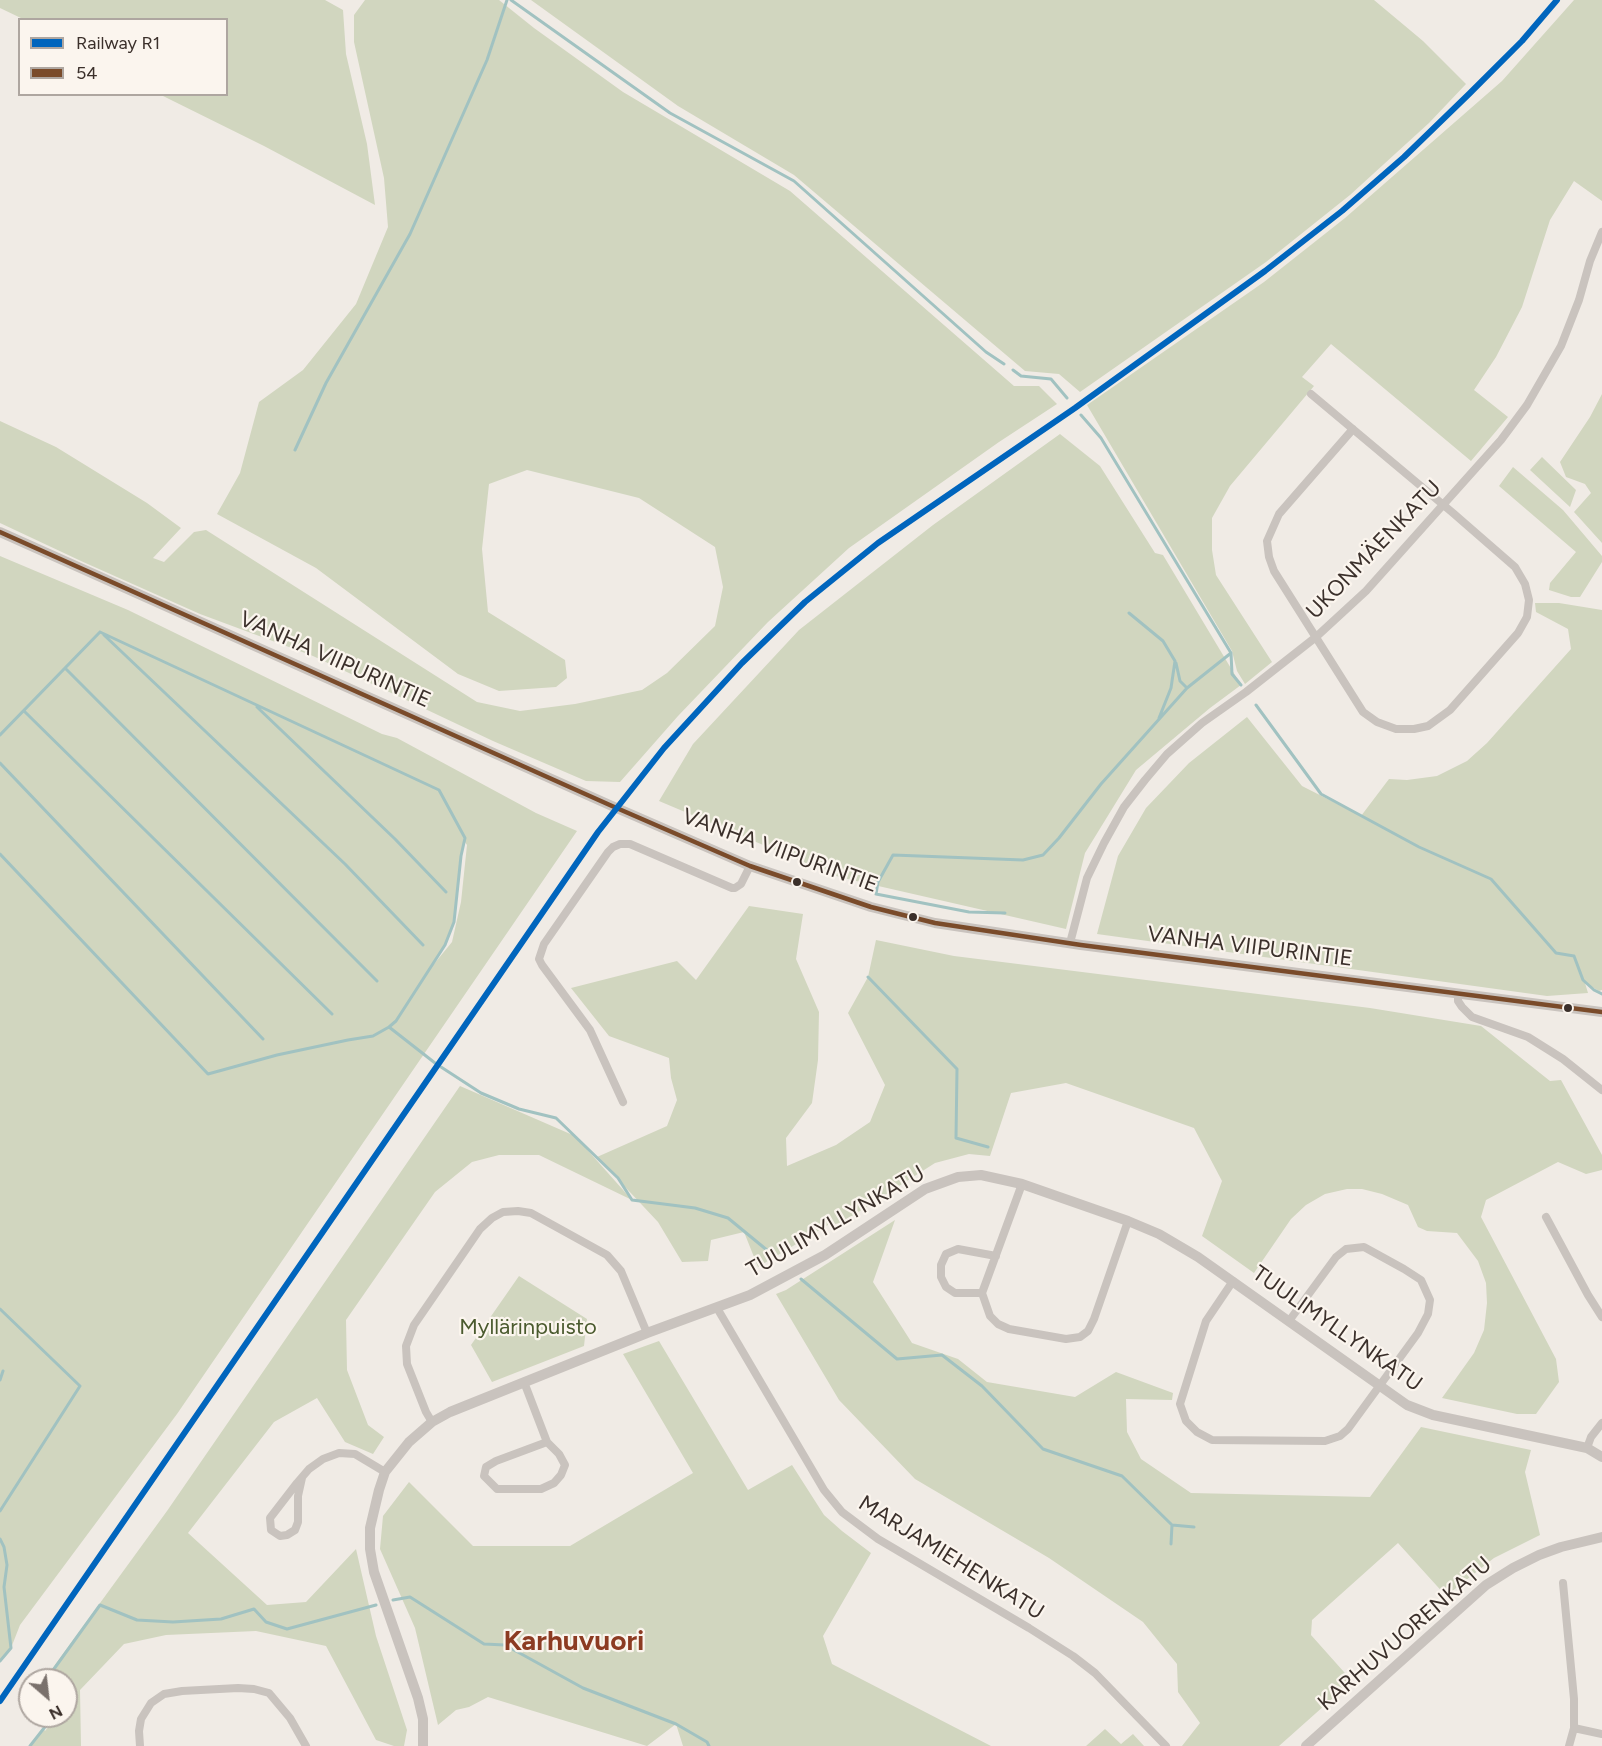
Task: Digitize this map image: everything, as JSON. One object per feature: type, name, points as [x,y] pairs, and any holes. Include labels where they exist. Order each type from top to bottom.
[{"type":"street","name":"UKONMÄENKATU","points":[[1070,943],[1091,869],[1124,807],[1167,754],[1202,723],[1316,637],[1366,591],[1501,440],[1527,405],[1561,346],[1602,232]]},
{"type":"street","points":[[1311,394],[1353,429],[1443,505],[1515,567],[1525,584],[1529,600],[1527,617],[1518,633],[1450,710],[1428,726],[1396,729],[1377,722],[1363,712],[1274,571],[1269,557],[1267,541],[1280,514],[1353,429]]},
{"type":"street","name":"VANHA VIIPURINTIE","points":[[0,532],[612,807],[750,866],[865,905],[935,923],[1070,943],[1602,1012]]},
{"type":"street","points":[[623,1102],[590,1030],[539,959],[544,944],[608,852],[620,844],[630,844],[732,888],[741,884],[750,866]]},
{"type":"street","points":[[1458,993],[1458,1000],[1462,1007],[1472,1017],[1528,1037],[1563,1059],[1602,1090]]},
{"type":"street","name":"TUULIMYLLYNKATU","points":[[423,1746],[423,1719],[418,1698],[374,1572],[370,1549],[370,1528],[385,1472],[409,1442],[432,1422],[450,1412],[647,1333],[750,1295],[802,1269],[925,1190],[958,1177],[981,1175],[1022,1184],[1128,1221],[1179,1244],[1407,1405],[1433,1415],[1587,1448],[1602,1457]]},
{"type":"street","points":[[1022,1184],[982,1293],[990,1316],[999,1324],[1010,1329],[1066,1339],[1080,1337],[1088,1331],[1128,1221]]},
{"type":"street","points":[[432,1422],[407,1364],[406,1346],[414,1325],[480,1229],[503,1212],[531,1213],[607,1255],[621,1271],[647,1333]]},
{"type":"street","points":[[1546,1216],[1602,1317]]},
{"type":"street","points":[[1233,1281],[1206,1321],[1180,1404],[1186,1421],[1197,1432],[1212,1440],[1325,1441],[1340,1436],[1348,1429],[1418,1333],[1428,1314],[1430,1300],[1420,1280],[1404,1269],[1364,1247],[1346,1249],[1336,1257],[1290,1322]]},
{"type":"street","points":[[982,1293],[955,1293],[946,1287],[940,1277],[941,1265],[946,1254],[958,1250],[996,1256]]},
{"type":"street","name":"MARJAMIEHENKATU","points":[[717,1308],[824,1490],[842,1512],[878,1539],[1073,1656],[1095,1673],[1166,1746]]},
{"type":"street","points":[[524,1382],[547,1442],[559,1454],[565,1465],[561,1475],[554,1483],[541,1489],[497,1489],[484,1476],[486,1467],[496,1461],[547,1442]]},
{"type":"street","points":[[1587,1448],[1602,1423]]},
{"type":"street","points":[[302,1478],[298,1496],[298,1522],[295,1530],[280,1536],[271,1530],[270,1518],[302,1478],[323,1458],[339,1453],[355,1454],[385,1472]]},
{"type":"street","name":"KARHUVUORENKATU","points":[[1306,1746],[1486,1585],[1539,1555],[1602,1537]]},
{"type":"street","points":[[1563,1583],[1574,1699],[1574,1728],[1569,1746]]},
{"type":"street","points":[[140,1746],[141,1719],[151,1703],[164,1694],[182,1690],[238,1688],[269,1693],[290,1718],[306,1746]]},
{"type":"street","points":[[1574,1728],[1602,1734]]},
{"type":"green space","points":[[0,0],[325,0],[343,10],[346,54],[367,144],[375,205],[163,96],[228,96],[228,18],[21,18],[0,8]]},
{"type":"green space","points":[[365,0],[499,0],[623,92],[790,191],[1014,386],[1039,386],[1057,404],[849,548],[768,622],[678,716],[620,782],[586,781],[493,741],[313,656],[200,614],[0,523],[0,421],[56,447],[147,503],[181,528],[153,558],[164,562],[194,532],[206,530],[477,702],[520,711],[575,704],[642,690],[667,673],[715,626],[723,587],[715,547],[639,498],[527,470],[489,484],[482,549],[488,612],[565,660],[567,678],[556,687],[499,691],[458,674],[316,568],[217,514],[240,473],[259,402],[303,370],[356,304],[388,227],[384,178],[354,42],[354,15]]},
{"type":"green space","points":[[531,0],[1374,0],[1423,41],[1466,84],[1429,123],[1350,195],[1266,262],[1080,392],[1059,374],[1025,371],[794,175],[678,106]]},
{"type":"green space","points":[[1574,0],[1602,0],[1602,201],[1574,181],[1550,220],[1522,307],[1496,357],[1474,390],[1508,417],[1471,461],[1331,344],[1302,377],[1314,386],[1230,486],[1212,518],[1212,550],[1216,575],[1272,662],[1245,684],[1237,671],[1232,651],[1087,405],[1264,282],[1345,218],[1502,81]]},
{"type":"green space","points":[[1602,394],[1602,543],[1574,512],[1591,493],[1585,484],[1566,477],[1560,462],[1590,417]]},
{"type":"green space","points":[[1060,434],[1100,466],[1155,553],[1163,555],[1241,685],[1136,770],[1085,853],[1066,929],[839,877],[659,801],[693,744],[799,630],[933,525]]},
{"type":"green space","points":[[1542,457],[1576,490],[1570,507],[1530,470]]},
{"type":"green space","points":[[1513,467],[1563,510],[1602,556],[1602,562],[1580,597],[1571,597],[1549,590],[1550,583],[1576,552],[1499,486]]},
{"type":"green space","points":[[0,556],[128,610],[382,734],[397,738],[536,813],[577,831],[177,1414],[20,1625],[11,1648],[0,1661]],"holes":[[[465,842],[467,845],[461,902],[452,942],[425,975],[445,945],[454,922],[461,856]]]},
{"type":"green space","points":[[1535,603],[1559,603],[1602,610],[1602,990],[1599,991],[1585,983],[1588,993],[1547,996],[1097,934],[1118,856],[1146,808],[1189,763],[1247,717],[1302,786],[1361,816],[1389,779],[1407,780],[1437,776],[1467,761],[1487,743],[1571,649],[1568,629],[1536,612]]},
{"type":"green space","points":[[749,906],[803,914],[796,959],[819,1012],[818,1060],[812,1103],[786,1138],[787,1166],[836,1145],[870,1122],[885,1085],[848,1013],[868,977],[876,940],[954,956],[1370,1008],[1481,1026],[1550,1081],[1561,1080],[1602,1155],[1602,1170],[1586,1174],[1558,1162],[1486,1200],[1481,1217],[1556,1359],[1559,1382],[1536,1414],[1517,1414],[1442,1398],[1474,1353],[1484,1330],[1487,1303],[1486,1283],[1478,1261],[1457,1233],[1427,1231],[1418,1227],[1408,1205],[1382,1194],[1362,1189],[1347,1189],[1325,1194],[1306,1205],[1291,1219],[1254,1273],[1202,1236],[1222,1181],[1194,1128],[1066,1083],[1011,1093],[990,1156],[969,1154],[935,1163],[841,1223],[828,1225],[758,1267],[744,1232],[711,1240],[708,1261],[682,1262],[658,1222],[597,1157],[667,1126],[677,1100],[669,1058],[609,1036],[571,988],[677,961],[696,980]]},
{"type":"green space","points":[[460,1086],[575,1136],[632,1200],[539,1155],[499,1155],[472,1162],[435,1192],[346,1320],[347,1370],[368,1425],[384,1437],[373,1454],[345,1442],[317,1398],[274,1422],[188,1533],[267,1605],[306,1602],[356,1549],[376,1636],[407,1730],[404,1746],[394,1746],[376,1740],[326,1646],[256,1631],[166,1635],[124,1644],[80,1690],[81,1746],[30,1746],[43,1728],[45,1731],[47,1728],[78,1728],[78,1668],[53,1668],[167,1511]]},
{"type":"green space","points":[[895,1220],[873,1282],[912,1343],[958,1359],[987,1382],[1075,1397],[1116,1372],[1173,1393],[1172,1400],[1126,1399],[1127,1432],[1141,1459],[1191,1493],[1370,1497],[1421,1427],[1531,1450],[1525,1472],[1540,1535],[1494,1558],[1446,1596],[1398,1543],[1312,1620],[1311,1635],[1352,1681],[1279,1746],[1182,1746],[1200,1723],[1178,1692],[1177,1664],[1143,1622],[1049,1558],[915,1479],[839,1400],[776,1294],[786,1290]]},
{"type":"green space","name":"Myllärinpuisto","points":[[519,1276],[587,1319],[584,1346],[492,1382],[471,1345]]},
{"type":"green space","points":[[659,1341],[748,1490],[792,1465],[824,1515],[871,1553],[823,1636],[832,1664],[991,1746],[683,1746],[676,1724],[647,1746],[488,1697],[469,1707],[456,1710],[438,1725],[415,1628],[380,1549],[383,1516],[409,1482],[473,1546],[570,1546],[693,1473],[623,1354]]},
{"type":"green space","points":[[1105,1729],[1121,1744],[1133,1734],[1144,1746],[1086,1746]]},
{"type":"waterway","points":[[295,450],[326,383],[410,234],[487,60],[507,0]]},
{"type":"waterway","points":[[511,0],[670,113],[794,181],[986,352],[1004,364]]},
{"type":"waterway","points":[[1013,370],[1021,376],[1051,379],[1067,398]]},
{"type":"waterway","points":[[1081,415],[1101,438],[1231,653],[1232,674],[1241,685]]},
{"type":"waterway","points":[[1129,613],[1163,641],[1175,661],[1171,688],[1159,718]]},
{"type":"waterway","points":[[0,735],[100,632]]},
{"type":"waterway","points":[[0,854],[208,1074],[277,1055],[373,1036],[396,1021],[445,945],[454,922],[465,838],[439,790],[100,632]]},
{"type":"waterway","points":[[104,635],[345,864],[423,945]]},
{"type":"waterway","points":[[1005,913],[969,912],[876,894],[878,882],[893,855],[1023,860],[1043,855],[1101,784],[1187,688],[1231,653]]},
{"type":"waterway","points":[[1176,663],[1180,681],[1187,688]]},
{"type":"waterway","points":[[65,668],[377,981]]},
{"type":"waterway","points":[[1256,705],[1321,794],[1419,847],[1491,879],[1556,953],[1574,956],[1583,980],[1602,994]]},
{"type":"waterway","points":[[257,707],[395,839],[446,892]]},
{"type":"waterway","points":[[24,711],[332,1014]]},
{"type":"waterway","points":[[0,763],[263,1039]]},
{"type":"waterway","points":[[868,977],[957,1069],[956,1138],[988,1147]]},
{"type":"waterway","points":[[389,1027],[435,1063]]},
{"type":"waterway","points":[[441,1067],[481,1093],[519,1109],[556,1118],[618,1178],[632,1200],[695,1208],[728,1218],[779,1260]]},
{"type":"waterway","points":[[801,1279],[897,1359],[942,1355],[982,1386],[1043,1449],[1122,1476],[1172,1525],[1194,1527]]},
{"type":"waterway","points":[[0,1309],[80,1386],[0,1511]]},
{"type":"waterway","points":[[0,1380],[3,1371]]},
{"type":"waterway","points":[[1171,1544],[1172,1525]]},
{"type":"waterway","points":[[0,1539],[7,1565],[4,1587],[11,1648],[0,1661]]},
{"type":"waterway","points":[[393,1600],[410,1597],[484,1644],[505,1645],[583,1688],[676,1724],[707,1742],[709,1746]]},
{"type":"waterway","points":[[55,1668],[100,1605],[137,1620],[173,1622],[221,1619],[254,1609],[266,1622],[287,1629],[376,1605]]},
{"type":"waterway","points":[[30,1746],[44,1728]]},
{"type":"rail line","name":"R1","points":[[0,1701],[598,832],[664,748],[742,663],[805,602],[878,543],[1075,408],[1265,271],[1342,211],[1404,157],[1469,94],[1522,41],[1557,0]]},
{"type":"transit line","name":"54","points":[[0,532],[750,866],[871,907],[935,923],[1081,945],[1602,1012]]},
{"type":"district","name":"Karhuvuori","points":[[574,1642]]}]
